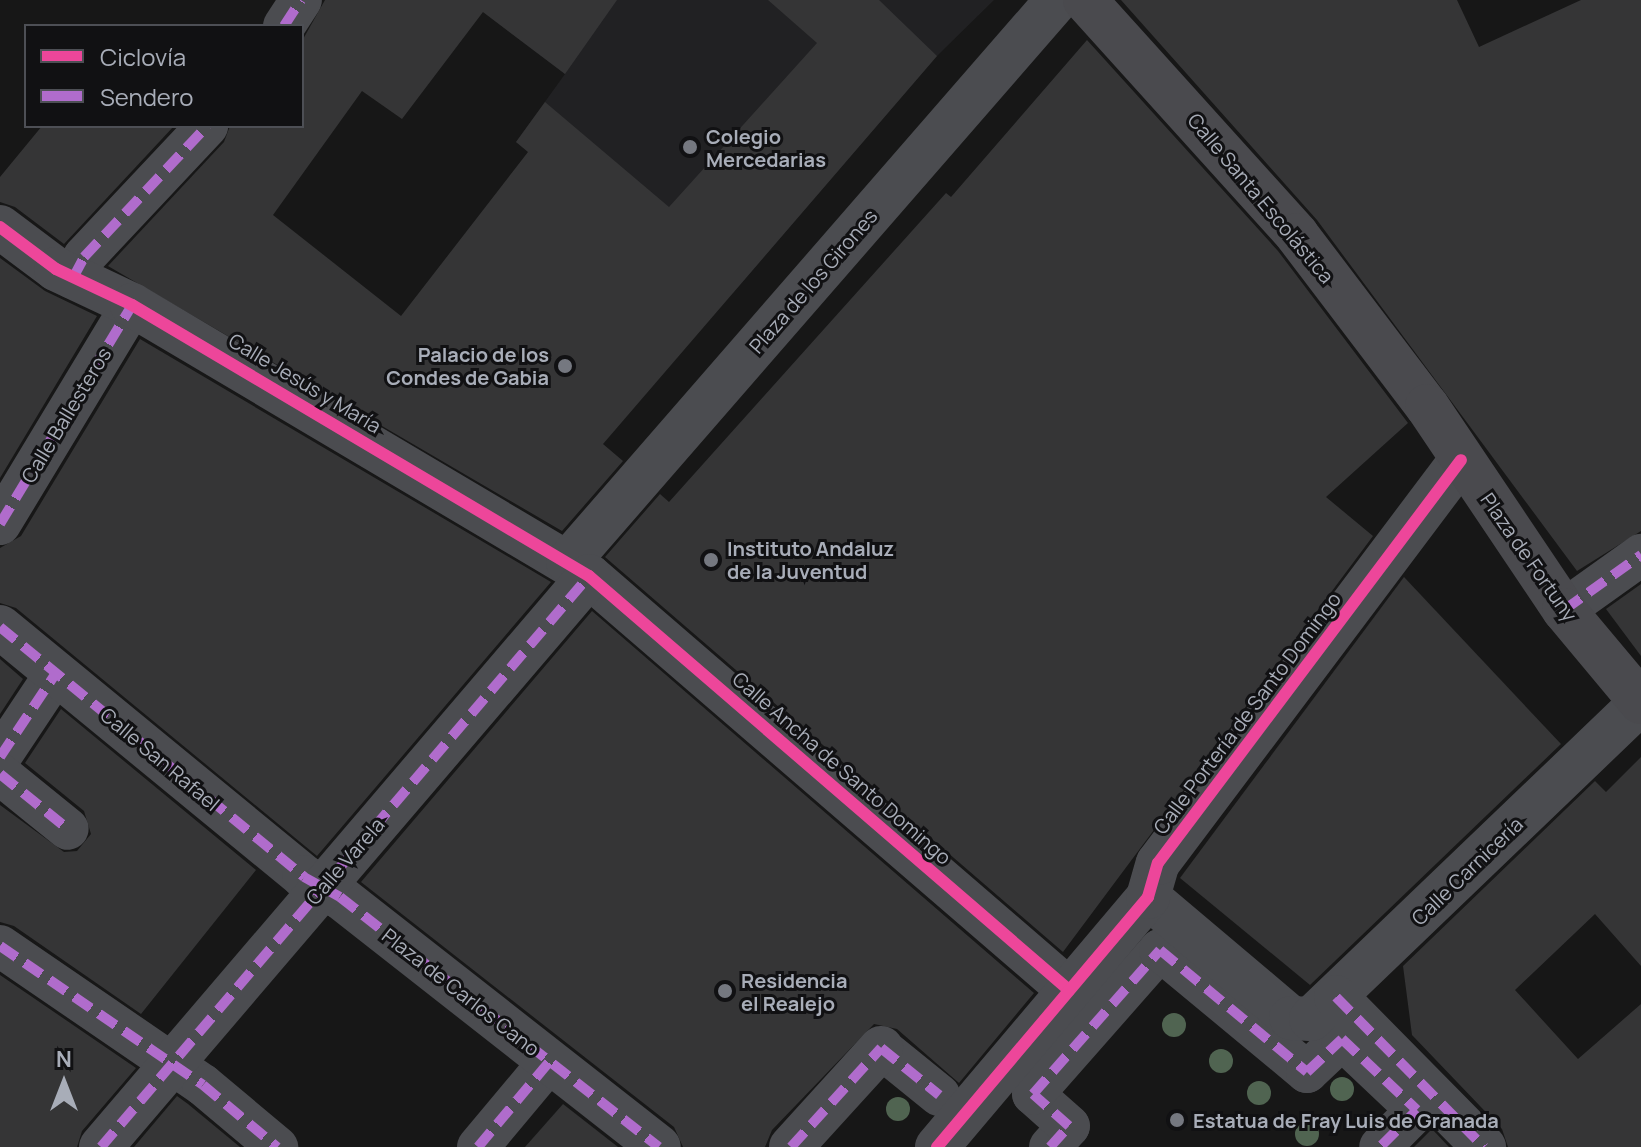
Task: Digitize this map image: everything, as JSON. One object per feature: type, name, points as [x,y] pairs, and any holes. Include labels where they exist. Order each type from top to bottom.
[{"type":"main road","name":"Calle Santa Escolástica","points":[[1085,0],[1297,235],[1427,406]]},
{"type":"main road","name":"Plaza de Fortuny","points":[[1427,406],[1564,610],[1641,702]]},
{"type":"street","points":[[285,24],[301,0]]},
{"type":"street","name":"Plaza de los Girones","points":[[578,569],[1057,0]]},
{"type":"street","points":[[73,278],[84,257],[205,128]]},
{"type":"street","name":"Calle Jesús y María","points":[[0,227],[73,278],[132,305],[578,569]]},
{"type":"street","name":"Calle Ballesteros","points":[[0,524],[132,305]]},
{"type":"street","name":"Calle Portería de Santo Domingo","points":[[1148,897],[1158,863],[1390,559],[1461,460]]},
{"type":"street","points":[[1564,610],[1641,555]]},
{"type":"street","name":"Calle Varela","points":[[101,1147],[323,886],[578,569]]},
{"type":"street","name":"Calle Ancha de Santo Domingo","points":[[578,569],[1069,990]]},
{"type":"street","name":"Calle San Rafael","points":[[0,627],[276,855],[323,886]]},
{"type":"street","points":[[0,757],[56,673]]},
{"type":"street","name":"Calle Carnicería","points":[[1148,897],[1291,1018],[1311,1019],[1641,702]]},
{"type":"street","points":[[0,774],[68,829]]},
{"type":"street","name":"Plaza de Carlos Cano","points":[[323,886],[549,1062],[478,1147]]},
{"type":"street","points":[[937,1147],[952,1103],[1069,990],[1148,897]]},
{"type":"street","points":[[0,946],[171,1066],[203,1085],[277,1147]]},
{"type":"street","points":[[1050,1147],[1069,1126],[1033,1094],[1160,950],[1307,1072],[1342,1039],[1417,1110],[1380,1147]]},
{"type":"street","points":[[1336,997],[1484,1147]]},
{"type":"street","points":[[791,1147],[881,1048],[952,1103]]},
{"type":"street","points":[[549,1062],[659,1147]]},
{"type":"shaded area","name":"Colegio Mercedarias","points":[[492,0],[994,0],[937,56],[733,293],[624,227],[516,142],[565,74],[483,12]]},
{"type":"building","points":[[325,0],[617,0],[565,74],[483,12],[402,119],[362,91],[273,215],[401,316],[528,152],[516,142],[545,102],[669,207],[817,43],[768,0],[879,0],[937,56],[603,444],[623,461],[562,531],[108,266],[224,142],[229,128],[304,128],[304,37]]},
{"type":"building","points":[[1121,0],[1457,0],[1479,47],[1581,0],[1641,0],[1641,531],[1577,571],[1317,220]]},
{"type":"building","points":[[1087,40],[1278,251],[1408,423],[1326,497],[1373,536],[1063,952],[605,557],[660,494],[669,502],[946,193],[951,197]]},
{"type":"building","points":[[40,128],[172,128],[64,244],[15,207],[0,202],[0,177]]},
{"type":"building","points":[[0,258],[45,291],[97,316],[0,478]]},
{"type":"building","points":[[140,339],[551,582],[317,856],[16,608],[0,603],[0,548],[21,536]]},
{"type":"building","points":[[1404,577],[1561,744],[1310,985],[1180,878]]},
{"type":"building","points":[[1641,584],[1641,656],[1606,609]]},
{"type":"building","points":[[592,611],[1034,993],[959,1083],[897,1029],[874,1024],[772,1130],[765,1147],[683,1147],[674,1127],[361,882]]},
{"type":"building","points":[[0,659],[23,679],[0,714]]},
{"type":"building","points":[[61,709],[256,870],[141,1014],[14,926],[0,922],[0,805],[64,852],[77,851],[91,834],[84,811],[25,763]]},
{"type":"building","points":[[1641,757],[1641,966],[1595,914],[1515,990],[1578,1059],[1641,1004],[1641,1147],[1508,1147],[1502,1129],[1412,1035],[1403,966],[1595,781],[1606,792]]},
{"type":"building","points":[[0,975],[136,1068],[82,1131],[77,1147],[0,1147]]},
{"type":"building","points":[[177,1096],[188,1104],[240,1147],[134,1147]]},
{"type":"building","points":[[563,1104],[618,1147],[525,1147]]},
{"type":"building","points":[[1432,1129],[1449,1147],[1414,1147]]},
{"type":"marked path","points":[[285,24],[301,0]]},
{"type":"marked path","points":[[69,275],[73,278],[84,257],[205,128]]},
{"type":"marked path","points":[[0,524],[132,305]]},
{"type":"marked path","points":[[1564,610],[1641,555]]},
{"type":"marked path","points":[[101,1147],[589,576]]},
{"type":"marked path","points":[[0,627],[304,877],[340,897],[659,1147]]},
{"type":"marked path","points":[[0,757],[56,673]]},
{"type":"marked path","points":[[0,774],[68,829]]},
{"type":"marked path","points":[[0,946],[203,1085],[277,1147]]},
{"type":"marked path","points":[[1050,1147],[1069,1126],[1033,1094],[1160,950],[1307,1072],[1342,1039],[1417,1110],[1380,1147]]},
{"type":"marked path","points":[[1336,997],[1484,1147]]},
{"type":"marked path","points":[[791,1147],[881,1048],[939,1095]]},
{"type":"marked path","points":[[478,1147],[549,1062]]},
{"type":"cycle path","points":[[0,227],[56,269],[132,305],[589,576],[1069,990]]},
{"type":"cycle path","points":[[937,1147],[1148,897],[1158,863],[1461,460]]},
{"type":"place","name":"Colegio Mercedarias","points":[[690,147]]},
{"type":"place","name":"Palacio de los Condes de Gabia","points":[[565,366]]},
{"type":"place","name":"Instituto Andaluz de la Juventud","points":[[711,560]]},
{"type":"place","name":"Residencia el Realejo","points":[[725,991]]},
{"type":"place","name":"Estatua de Fray Luis de Granada","points":[[1177,1120]]}]
